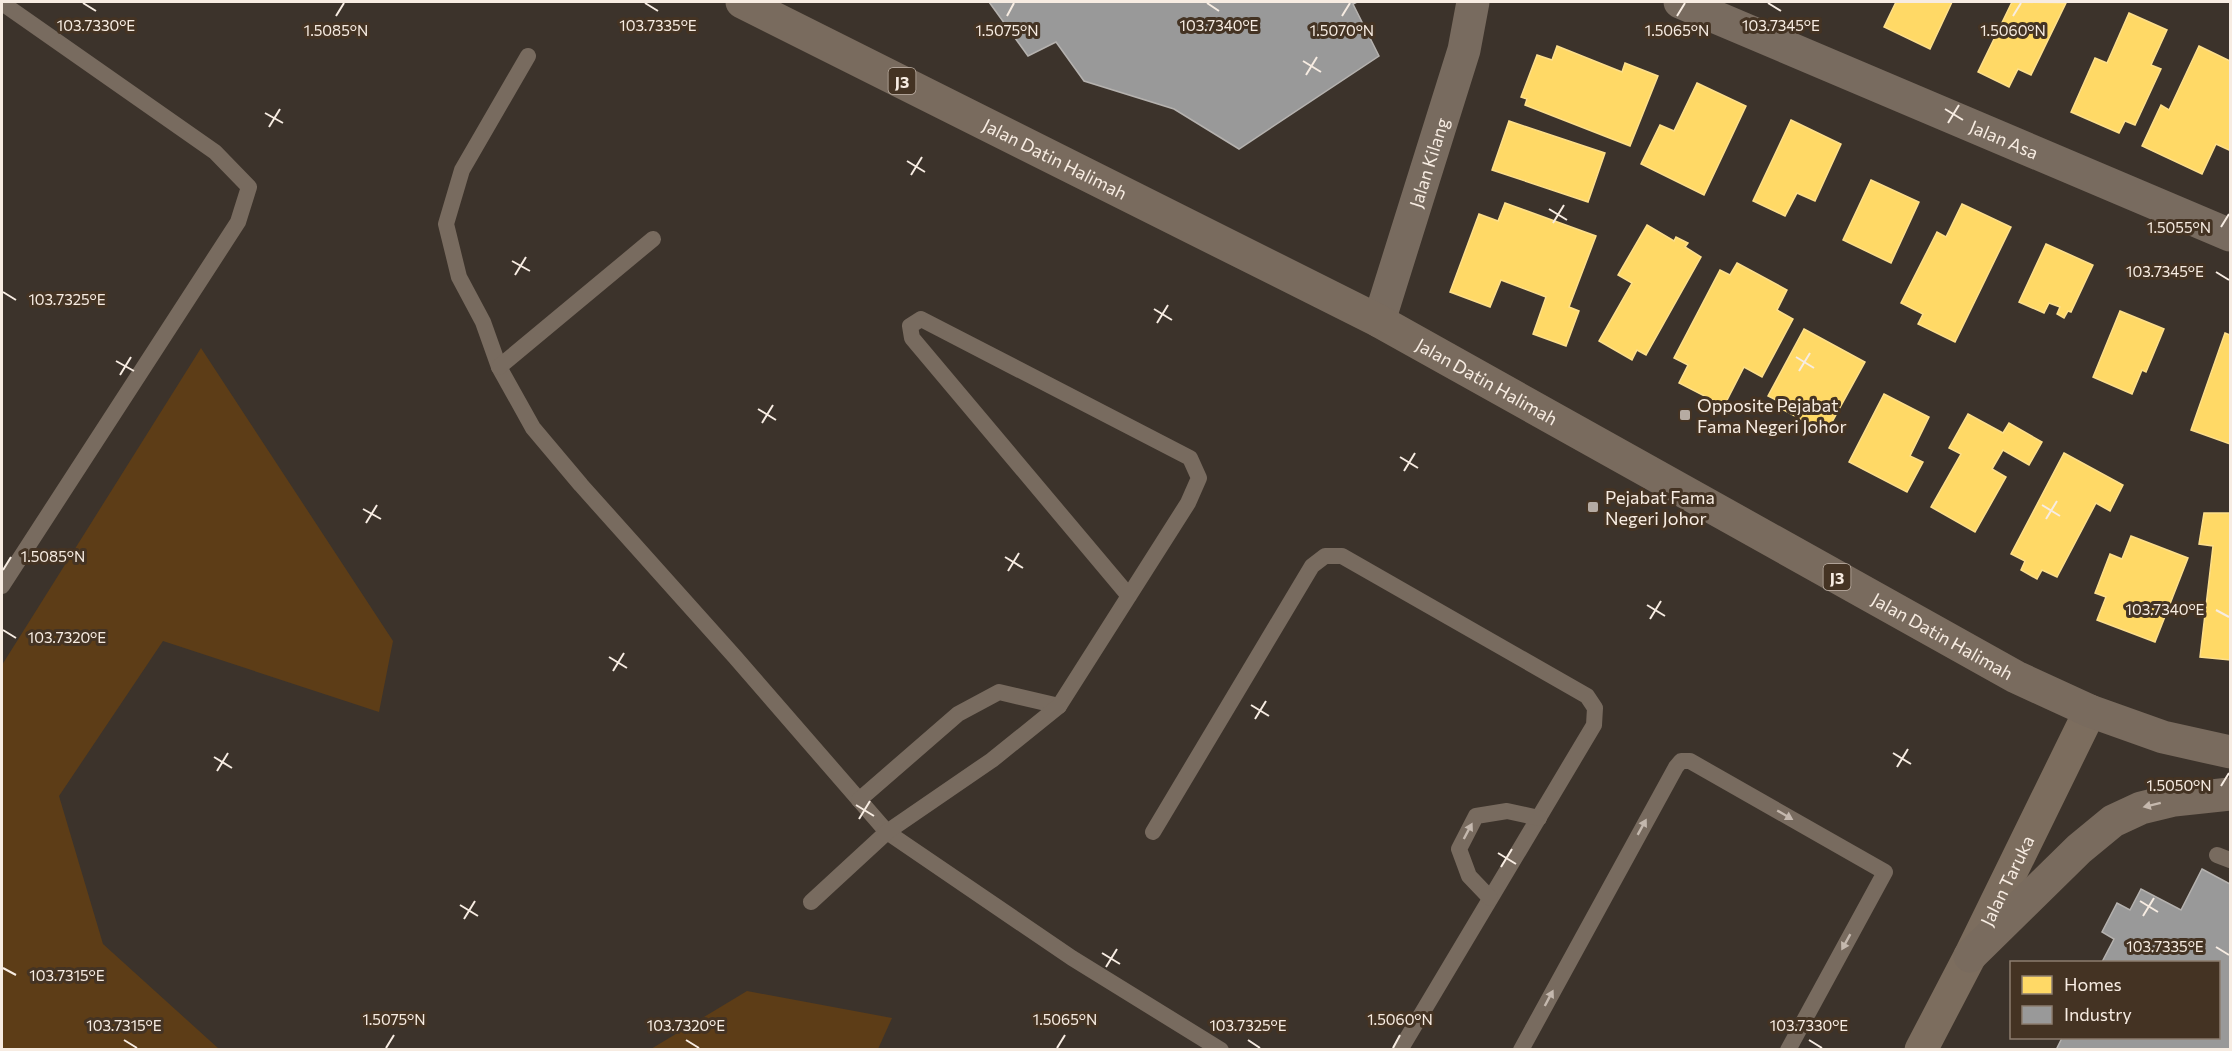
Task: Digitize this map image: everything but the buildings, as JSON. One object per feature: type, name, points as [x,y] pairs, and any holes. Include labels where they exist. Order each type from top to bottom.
[{"type":"main road","name":"Jalan Datin Halimah","points":[[742,2],[1380,321],[2016,676],[2090,711],[2163,737],[2230,753]]},
{"type":"main road","points":[[1970,956],[2079,849],[2113,821],[2142,808],[2174,800],[2230,794]]},
{"type":"street","name":"Jalan Kilang","points":[[1380,321],[1464,50],[1473,2]]},
{"type":"street","name":"Jalan Asa","points":[[1680,2],[2230,235]]},
{"type":"street","name":"Jalan Taruka","points":[[1922,1050],[2090,711]]},
{"type":"lane","points":[[2,3],[215,152],[249,187],[238,222],[2,586]]},
{"type":"lane","points":[[528,56],[462,170],[446,224],[459,277],[483,322],[499,367],[533,428],[887,832],[1072,958],[1221,1050]]},
{"type":"lane","points":[[499,367],[653,239]]},
{"type":"lane","points":[[811,902],[887,832],[992,760],[1059,706],[1129,596],[1188,503],[1199,478],[1190,458],[921,319],[910,326],[912,338],[1129,596]]},
{"type":"lane","points":[[1153,832],[1312,566],[1325,556],[1342,556],[1587,696],[1595,708],[1594,725],[1400,1050]]},
{"type":"lane","points":[[859,800],[958,714],[999,692],[1059,706]]},
{"type":"lane","points":[[1521,1050],[1681,761],[1690,761],[1885,872],[1788,1050]]},
{"type":"lane","points":[[1490,898],[1469,876],[1459,849],[1476,816],[1507,811],[1539,818]]},
{"type":"shaded area","points":[[201,348],[393,641],[379,712],[163,641],[59,796],[103,944],[219,1049],[2,1049],[2,665]]},
{"type":"shaded area","points":[[747,991],[892,1018],[878,1049],[651,1049]]},
{"type":"place","name":"Opposite Pejabat Fama Negeri Johor","points":[[1685,415]]},
{"type":"place","name":"Pejabat Fama Negeri Johor","points":[[1593,507]]}]
